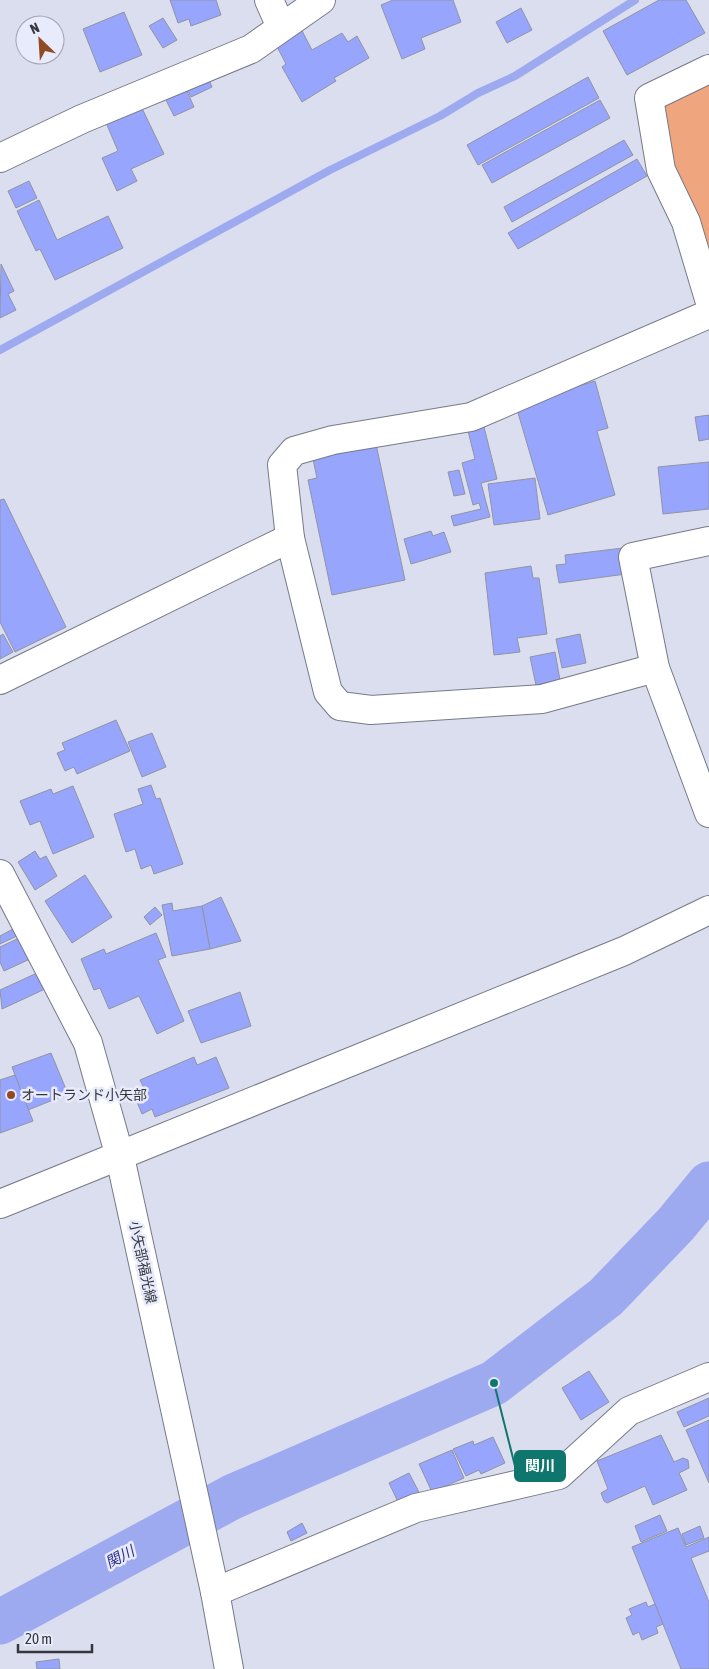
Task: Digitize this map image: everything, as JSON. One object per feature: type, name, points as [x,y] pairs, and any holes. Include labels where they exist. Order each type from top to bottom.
[{"type":"street","points":[[269,0],[281,27]]},
{"type":"street","points":[[0,158],[82,120],[251,49],[321,0]]},
{"type":"street","points":[[709,69],[649,98],[661,170],[686,222],[709,300]]},
{"type":"street","points":[[655,668],[542,699],[371,710],[340,706],[328,692],[290,538],[282,465],[294,452],[333,440],[471,417],[709,314]]},
{"type":"street","points":[[0,680],[290,538]]},
{"type":"street","points":[[709,541],[633,557],[655,668],[709,814]]},
{"type":"street","name":"小矢部福光線","points":[[0,874],[88,1042],[120,1157],[215,1592],[229,1669]]},
{"type":"street","points":[[0,1204],[120,1157],[624,951],[709,910]]},
{"type":"street","points":[[215,1592],[416,1508],[559,1475],[629,1411],[709,1377]]},
{"type":"shaded area","points":[[709,71],[709,292],[653,102]]},
{"type":"building","points":[[170,0],[216,0],[221,15],[191,26],[189,19],[178,23]]},
{"type":"building","points":[[393,0],[453,0],[461,22],[421,38],[425,49],[402,59],[381,5]]},
{"type":"building","points":[[659,0],[686,0],[705,33],[627,75],[603,31]]},
{"type":"building","points":[[521,8],[532,30],[507,43],[496,22]]},
{"type":"building","points":[[124,12],[142,55],[100,72],[83,29]]},
{"type":"building","points":[[163,18],[177,40],[163,48],[149,26]]},
{"type":"building","points":[[298,23],[312,50],[342,33],[348,42],[357,36],[369,58],[334,78],[336,81],[302,102],[282,67],[286,64],[272,37]]},
{"type":"building","points":[[204,68],[212,87],[191,97],[182,78]]},
{"type":"building","points":[[588,77],[599,98],[478,165],[467,145]]},
{"type":"building","points":[[181,78],[194,107],[174,116],[160,88]]},
{"type":"building","points":[[600,100],[610,118],[492,183],[482,165]]},
{"type":"building","points":[[139,102],[164,154],[131,169],[137,181],[117,191],[102,158],[118,151],[104,118]]},
{"type":"building","points":[[624,140],[633,155],[512,222],[504,207]]},
{"type":"building","points":[[637,159],[647,176],[518,249],[508,233]]},
{"type":"building","points":[[29,181],[37,198],[16,208],[8,191]]},
{"type":"building","points":[[39,200],[57,240],[108,216],[123,248],[55,280],[40,249],[36,251],[17,211]]},
{"type":"building","points":[[1,264],[14,291],[8,294],[16,310],[0,318]]},
{"type":"building","points":[[595,381],[608,428],[597,431],[615,495],[548,515],[516,406]]},
{"type":"building","points":[[709,415],[709,439],[699,441],[695,417]]},
{"type":"building","points":[[483,423],[497,479],[481,483],[490,517],[454,526],[451,516],[481,509],[479,503],[473,505],[462,463],[475,459],[467,427]]},
{"type":"building","points":[[376,444],[405,580],[332,595],[308,480],[317,478],[313,459]]},
{"type":"building","points":[[709,462],[709,509],[663,514],[658,467]]},
{"type":"building","points":[[459,470],[465,494],[454,496],[448,472]]},
{"type":"building","points":[[535,478],[540,519],[494,525],[488,484]]},
{"type":"building","points":[[4,499],[66,627],[15,652],[0,622],[0,500]]},
{"type":"building","points":[[431,531],[433,536],[444,532],[451,552],[411,564],[404,539]]},
{"type":"building","points":[[623,548],[626,574],[559,583],[556,565],[566,564],[565,555]]},
{"type":"building","points":[[531,566],[533,578],[539,578],[547,634],[517,638],[520,652],[494,655],[485,573]]},
{"type":"building","points":[[3,634],[13,652],[0,659],[0,636]]},
{"type":"building","points":[[580,634],[586,663],[562,668],[556,639]]},
{"type":"building","points":[[555,652],[560,680],[536,685],[530,657]]},
{"type":"building","points":[[116,720],[130,751],[77,774],[74,767],[65,771],[57,753],[65,750],[62,743]]},
{"type":"building","points":[[152,733],[166,767],[142,777],[128,742]]},
{"type":"building","points":[[151,785],[156,799],[160,798],[183,864],[154,874],[151,865],[141,869],[135,849],[126,852],[114,814],[143,804],[138,789]]},
{"type":"building","points":[[73,786],[94,837],[53,854],[40,821],[30,825],[20,801],[51,789],[53,794]]},
{"type":"building","points":[[35,851],[40,859],[46,856],[57,876],[35,890],[18,862]]},
{"type":"building","points":[[85,875],[112,917],[72,943],[45,901]]},
{"type":"building","points":[[221,897],[241,941],[210,949],[202,906]]},
{"type":"building","points":[[172,903],[173,911],[202,906],[210,949],[172,956],[162,905]]},
{"type":"building","points":[[155,907],[162,915],[150,925],[144,917]]},
{"type":"building","points":[[13,929],[17,936],[0,944],[0,936]]},
{"type":"building","points":[[156,933],[166,957],[158,960],[184,1021],[157,1034],[139,996],[109,1009],[100,988],[94,990],[81,959],[104,949],[106,954]]},
{"type":"building","points":[[19,938],[30,959],[4,971],[0,962],[0,947]]},
{"type":"building","points":[[37,973],[45,989],[2,1009],[0,990]]},
{"type":"building","points":[[240,992],[251,1026],[201,1043],[188,1011]]},
{"type":"building","points":[[51,1053],[68,1094],[28,1110],[12,1067]]},
{"type":"building","points":[[194,1057],[197,1065],[216,1057],[229,1088],[155,1117],[152,1109],[142,1114],[135,1097],[146,1092],[140,1080]]},
{"type":"building","name":"オートランド小矢部","points":[[15,1075],[33,1121],[0,1133],[0,1080]]},
{"type":"building","points":[[589,1371],[609,1402],[581,1420],[562,1388]]},
{"type":"building","points":[[709,1398],[709,1416],[684,1427],[677,1412]]},
{"type":"building","points":[[709,1420],[709,1483],[686,1430]]},
{"type":"building","points":[[661,1435],[674,1462],[683,1458],[688,1460],[689,1468],[679,1473],[687,1490],[653,1505],[645,1486],[607,1503],[604,1501],[601,1493],[608,1489],[597,1461]]},
{"type":"building","points":[[493,1437],[505,1463],[481,1474],[479,1470],[466,1476],[453,1449],[473,1441],[474,1445]]},
{"type":"building","points":[[452,1450],[464,1478],[432,1492],[419,1464]]},
{"type":"building","points":[[409,1473],[420,1494],[399,1504],[389,1483]]},
{"type":"building","points":[[660,1515],[667,1531],[641,1542],[635,1526]]},
{"type":"building","points":[[302,1523],[307,1533],[291,1541],[287,1532]]},
{"type":"building","points":[[700,1526],[704,1538],[686,1545],[682,1534]]},
{"type":"building","points":[[678,1528],[686,1547],[709,1537],[709,1551],[691,1558],[709,1602],[709,1669],[681,1669],[632,1547]]},
{"type":"building","points":[[646,1602],[648,1607],[655,1604],[663,1624],[656,1627],[658,1633],[642,1640],[639,1632],[633,1635],[626,1618],[632,1615],[629,1609]]},
{"type":"building","points":[[59,1659],[60,1669],[37,1669],[36,1662]]},
{"type":"waterway","points":[[0,350],[330,170],[440,116],[478,93],[515,76],[635,0]]},
{"type":"waterway","name":"関川","points":[[0,1622],[232,1497],[494,1383],[606,1297],[676,1224],[709,1184]]},
{"type":"place","name":"オートランド小矢部","points":[[11,1095]]},
{"type":"place","name":"関川","points":[[494,1383]]}]
